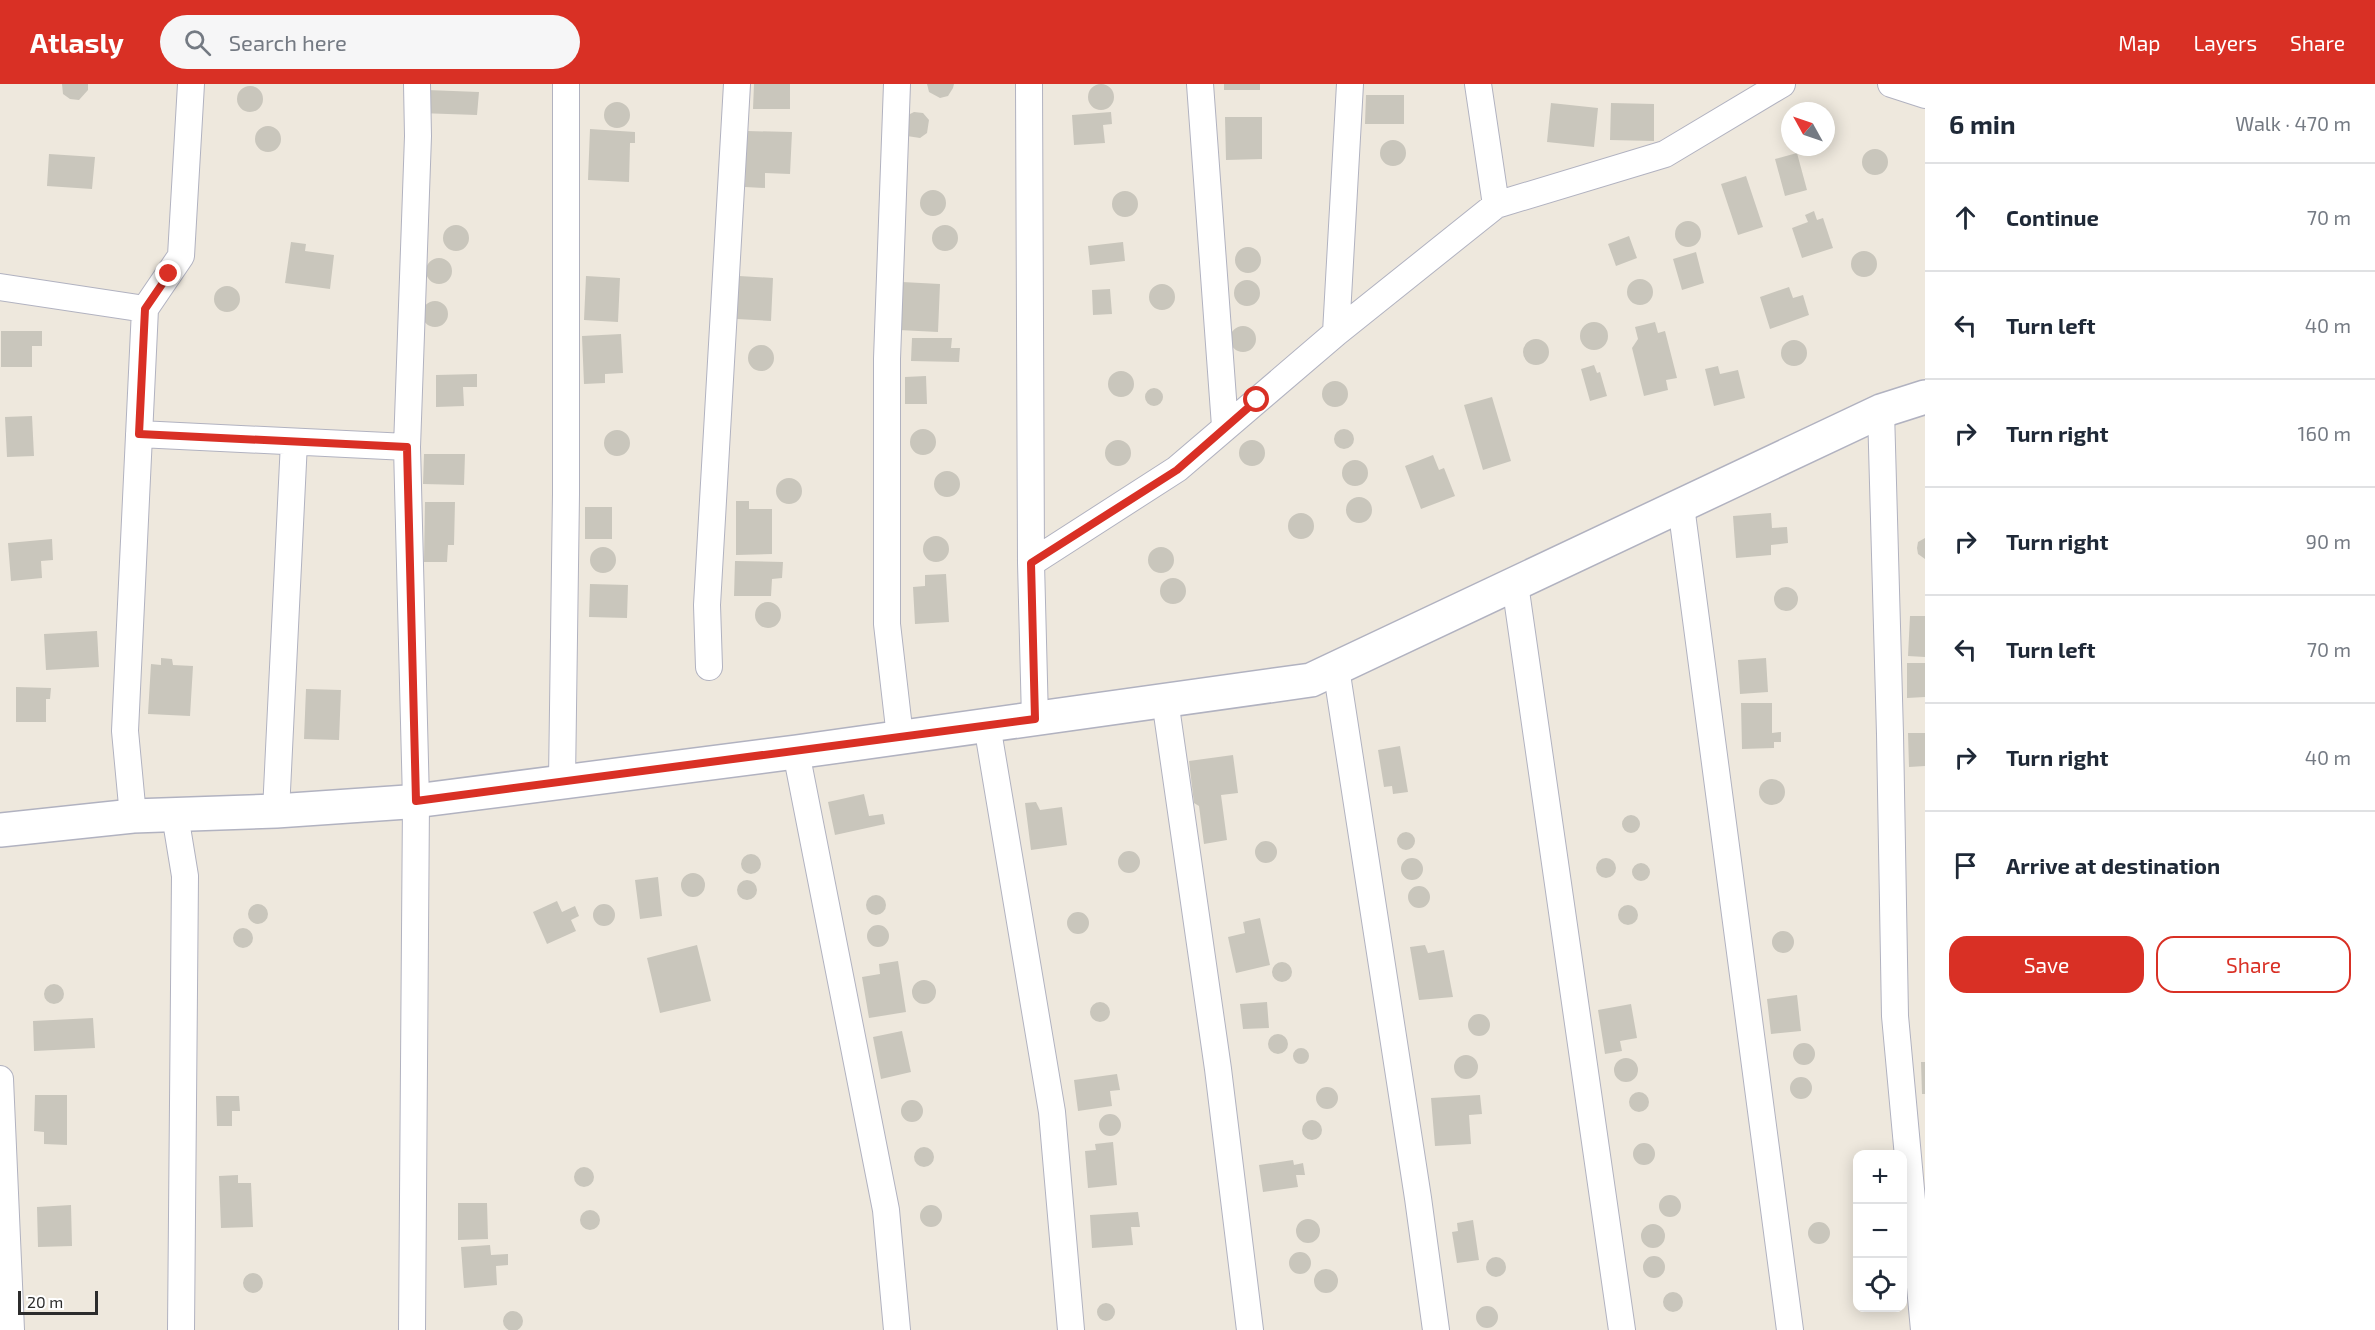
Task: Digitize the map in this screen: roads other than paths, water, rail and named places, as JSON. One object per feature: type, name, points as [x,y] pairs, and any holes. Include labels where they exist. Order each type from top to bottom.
[{"type":"street","points":[[134,816],[125,731],[145,309],[181,256],[191,84]]},
{"type":"street","points":[[412,1330],[416,801],[407,447],[418,136],[417,84]]},
{"type":"street","points":[[562,781],[566,494],[566,84]]},
{"type":"street","points":[[709,667],[707,605],[737,84]]},
{"type":"street","points":[[897,84],[887,359],[887,624],[900,737]]},
{"type":"street","points":[[1029,84],[1031,563],[1035,719]]},
{"type":"street","points":[[1200,84],[1225,426]]},
{"type":"street","points":[[1336,333],[1350,84]]},
{"type":"street","points":[[1478,84],[1496,205]]},
{"type":"street","points":[[1031,563],[1177,470],[1225,426],[1336,333],[1496,205],[1665,154],[1782,84]]},
{"type":"street","points":[[1890,84],[1925,95]]},
{"type":"street","points":[[0,287],[145,309]]},
{"type":"street","points":[[0,830],[134,816],[276,811],[416,801],[796,752],[1311,680],[1881,411],[1925,397]]},
{"type":"street","points":[[1881,411],[1895,1016],[1924,1330]]},
{"type":"street","points":[[139,434],[407,447]]},
{"type":"street","points":[[276,811],[294,442]]},
{"type":"street","points":[[1681,506],[1790,1330]]},
{"type":"street","points":[[1515,584],[1622,1330]]},
{"type":"street","points":[[1336,668],[1418,1198],[1436,1330]]},
{"type":"street","points":[[1165,700],[1218,1069],[1250,1330]]},
{"type":"street","points":[[987,725],[1052,1112],[1071,1330]]},
{"type":"street","points":[[796,752],[886,1210],[897,1330]]},
{"type":"street","points":[[175,815],[185,876],[181,1330]]},
{"type":"street","points":[[0,1079],[11,1330]]}]
